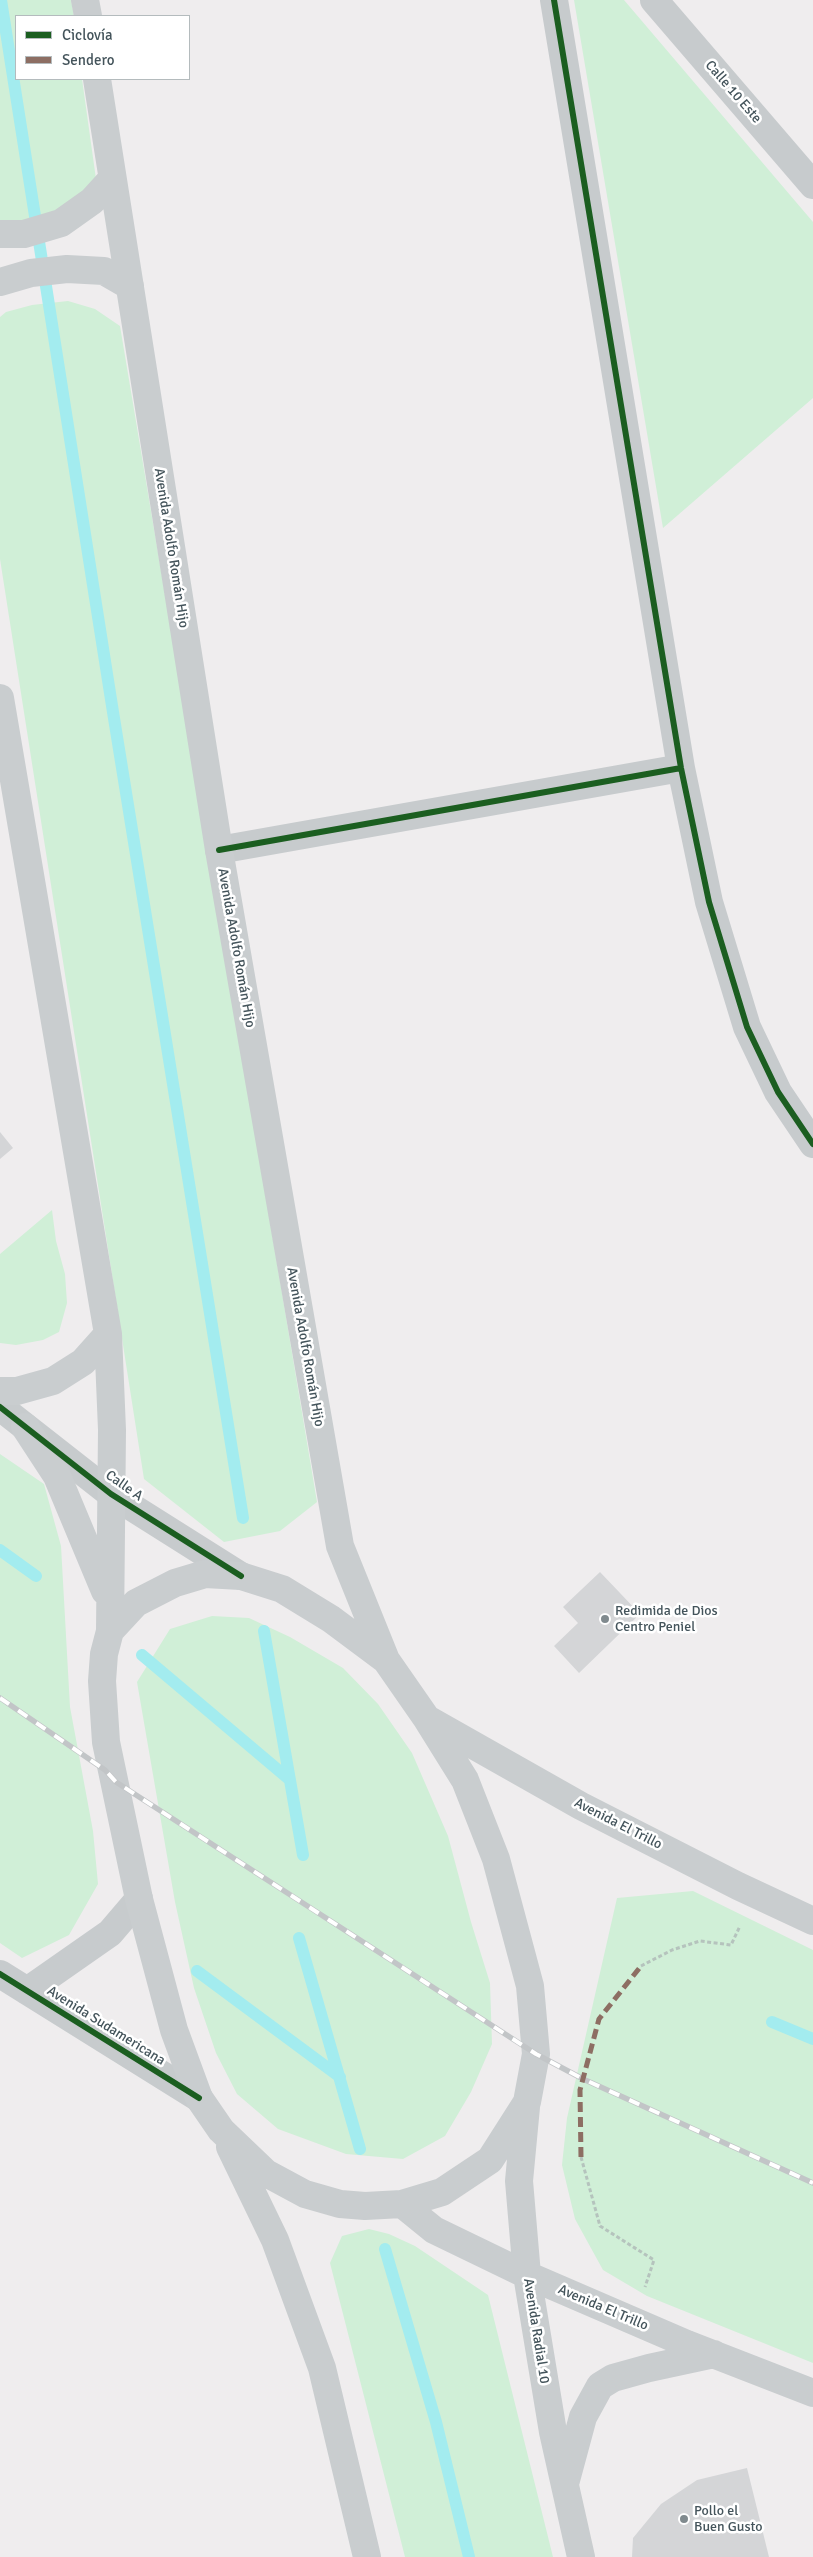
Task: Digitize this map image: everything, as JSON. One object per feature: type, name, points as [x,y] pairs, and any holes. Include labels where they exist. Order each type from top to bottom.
[{"type":"main road","points":[[85,0],[88,15]]},
{"type":"main road","name":"Avenida Adolfo Román Hijo","points":[[97,80],[219,850],[340,1546],[386,1660]]},
{"type":"main road","points":[[0,234],[24,234],[61,223],[92,202],[112,179]]},
{"type":"main road","points":[[0,282],[31,273],[68,269],[104,271],[130,286]]},
{"type":"main road","points":[[0,698],[108,1334],[112,1430],[110,1631],[104,1654],[102,1681],[106,1742],[139,1899],[174,2030],[199,2098],[221,2130],[275,2240],[322,2368],[366,2557]]},
{"type":"main road","points":[[0,1391],[17,1391],[53,1381],[83,1362],[108,1334]]},
{"type":"main road","points":[[25,1427],[57,1476],[109,1601]]},
{"type":"main road","points":[[110,1631],[136,1603],[175,1582],[205,1574],[241,1576],[282,1589],[331,1619],[386,1660]]},
{"type":"main road","name":"Avenida Radial 10","points":[[386,1660],[427,1719],[465,1780],[496,1859],[530,1986],[536,2054],[527,2102],[518,2181],[527,2275],[551,2422],[581,2557]]},
{"type":"main road","name":"Avenida El Trillo","points":[[427,1719],[581,1806],[756,1895],[813,1921]]},
{"type":"main road","points":[[221,2130],[266,2173],[305,2194],[340,2204],[365,2206],[400,2204],[442,2192],[490,2160],[527,2102]]},
{"type":"main road","name":"Avenida El Trillo","points":[[400,2204],[434,2230],[527,2275],[813,2394]]},
{"type":"main road","points":[[565,2484],[583,2417],[600,2386],[613,2378],[714,2354]]},
{"type":"street","points":[[554,0],[682,768],[709,902],[747,1027],[778,1092],[813,1144]]},
{"type":"street","name":"Calle 10 Este","points":[[654,0],[813,184]]},
{"type":"street","points":[[219,850],[682,768]]},
{"type":"street","name":"Calle A","points":[[0,1407],[111,1494],[241,1576]]},
{"type":"street","name":"Avenida Sudamericana","points":[[27,1991],[110,1933],[139,1899]]},
{"type":"street","name":"Avenida Sudamericana","points":[[0,1974],[199,2098]]},
{"type":"path","points":[[642,1966],[672,1950],[700,1942],[731,1945],[756,1895]]},
{"type":"path","points":[[581,2157],[600,2226],[654,2260],[632,2320]]},
{"type":"green space","points":[[0,0],[71,0],[74,15],[15,15],[15,80],[82,80],[96,179],[52,219],[0,228]]},
{"type":"green space","points":[[574,0],[624,0],[813,222],[813,398],[663,528]]},
{"type":"green space","points":[[68,301],[95,309],[120,326],[317,1502],[280,1531],[224,1542],[144,1479],[0,559],[0,317],[6,312],[32,305]]},
{"type":"green space","points":[[52,1210],[56,1241],[65,1274],[67,1303],[59,1332],[43,1340],[16,1345],[0,1343],[0,1254]]},
{"type":"green space","points":[[0,1454],[44,1484],[61,1546],[70,1707],[93,1831],[98,1884],[69,1935],[22,1958],[0,1943]]},
{"type":"green space","points":[[212,1616],[249,1618],[290,1637],[343,1668],[378,1704],[412,1753],[448,1836],[471,1922],[490,1983],[492,2044],[471,2092],[445,2136],[403,2159],[346,2154],[278,2129],[237,2094],[216,2053],[194,1988],[175,1902],[137,1682],[170,1629]]},
{"type":"green space","points":[[693,1891],[813,1950],[813,2363],[647,2296],[603,2270],[575,2219],[562,2165],[567,2118],[617,1898]]},
{"type":"green space","points":[[369,2229],[389,2234],[415,2246],[488,2295],[553,2557],[405,2557],[330,2263],[342,2236]]},
{"type":"building","points":[[0,1132],[13,1148],[0,1159]]},
{"type":"building","name":"Redimida de Dios Centro Peniel","points":[[600,1572],[640,1614],[579,1673],[554,1646],[578,1623],[563,1607]]},
{"type":"building","points":[[747,2468],[769,2557],[632,2557],[633,2538],[661,2504],[697,2480]]},
{"type":"waterway","points":[[1,0],[243,1518]]},
{"type":"waterway","points":[[0,1550],[36,1576]]},
{"type":"waterway","points":[[264,1631],[303,1855]]},
{"type":"waterway","points":[[142,1655],[290,1780]]},
{"type":"waterway","points":[[299,1938],[360,2149]]},
{"type":"waterway","points":[[197,1971],[340,2077]]},
{"type":"waterway","points":[[772,2022],[813,2039]]},
{"type":"waterway","points":[[385,2249],[436,2422],[469,2557]]},
{"type":"railway","points":[[0,1698],[105,1770],[116,1782],[536,2054],[583,2079],[813,2183]]},
{"type":"marked path","points":[[581,2157],[580,2090],[599,2019],[641,1966]]},
{"type":"cycle path","points":[[554,0],[681,768],[709,902],[747,1027],[778,1092],[813,1144]]},
{"type":"cycle path","points":[[219,850],[681,768]]},
{"type":"cycle path","points":[[0,1407],[111,1494],[241,1576]]},
{"type":"cycle path","points":[[0,1974],[199,2098]]},
{"type":"place","name":"Redimida de Dios Centro Peniel","points":[[605,1619]]},
{"type":"place","name":"Pollo el Buen Gusto","points":[[684,2519]]}]
